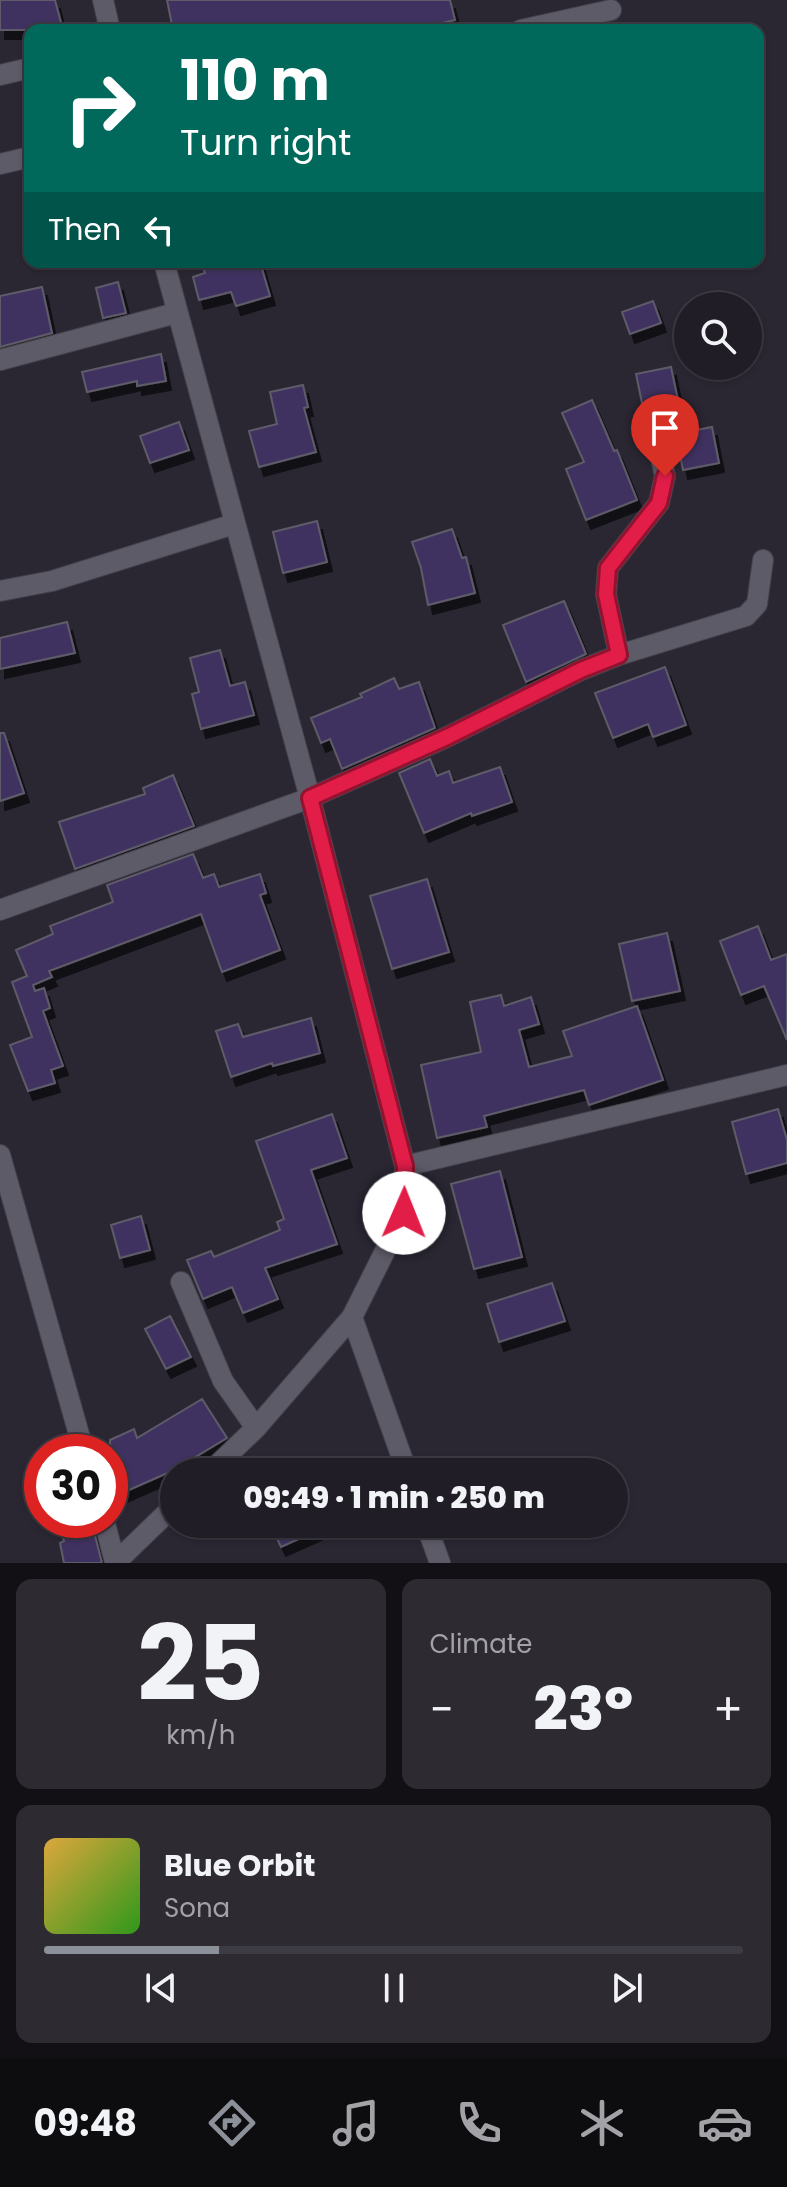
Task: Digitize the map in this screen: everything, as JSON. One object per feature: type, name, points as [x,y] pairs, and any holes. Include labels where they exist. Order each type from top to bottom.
[{"type":"street","points":[[103,0],[109,24]]},
{"type":"street","points":[[548,24],[611,10]]},
{"type":"street","points":[[0,75],[24,69]]},
{"type":"street","points":[[0,164],[24,158]]},
{"type":"street","points":[[165,268],[310,798],[405,1166],[404,1213],[352,1317],[256,1428],[225,1458]]},
{"type":"street","points":[[0,360],[176,313]]},
{"type":"street","points":[[619,655],[606,594],[608,568],[659,503],[665,476],[657,440]]},
{"type":"street","points":[[0,591],[52,581],[234,524]]},
{"type":"street","points":[[0,910],[310,798],[619,655],[746,616],[757,604],[763,560]]},
{"type":"street","points":[[405,1166],[787,1075]]},
{"type":"street","points":[[0,1155],[79,1434]]},
{"type":"street","points":[[181,1282],[223,1381],[256,1428]]},
{"type":"street","points":[[352,1317],[402,1458]]},
{"type":"street","points":[[109,1538],[115,1563],[160,1520]]},
{"type":"street","points":[[431,1538],[440,1563]]},
{"type":"building","points":[[0,0],[55,0],[61,24],[24,24],[24,30],[0,30]]},
{"type":"building","points":[[167,0],[450,0],[455,20],[438,24],[172,24]]},
{"type":"building","points":[[203,268],[262,268],[270,296],[236,306],[231,292],[199,300],[193,277],[205,273]]},
{"type":"building","points":[[118,282],[126,313],[103,318],[96,288]]},
{"type":"building","points":[[42,287],[52,333],[0,347],[0,296]]},
{"type":"building","points":[[653,301],[661,323],[630,334],[622,312]]},
{"type":"building","points":[[161,354],[166,381],[137,386],[137,381],[87,392],[82,372]]},
{"type":"building","points":[[671,367],[679,405],[644,413],[636,374]]},
{"type":"building","points":[[303,385],[308,407],[304,408],[316,452],[259,467],[249,431],[277,424],[270,392]]},
{"type":"building","points":[[592,400],[637,500],[586,520],[566,469],[584,462],[562,413]]},
{"type":"building","points":[[179,422],[189,450],[150,463],[140,436]]},
{"type":"building","points":[[712,427],[719,463],[683,470],[676,434]]},
{"type":"building","points":[[317,521],[327,562],[283,573],[273,532]]},
{"type":"building","points":[[452,529],[462,558],[466,557],[475,593],[428,605],[412,542]]},
{"type":"building","points":[[564,601],[586,654],[526,682],[503,625]]},
{"type":"building","points":[[67,622],[75,653],[0,669],[0,638]]},
{"type":"building","points":[[220,650],[230,686],[245,682],[254,715],[201,729],[192,694],[199,692],[190,658]]},
{"type":"building","points":[[665,667],[686,725],[653,737],[648,724],[613,738],[595,693]]},
{"type":"building","points":[[394,678],[399,689],[419,682],[435,728],[342,769],[330,739],[321,743],[311,718],[362,697],[360,694]]},
{"type":"building","points":[[0,733],[4,733],[24,793],[0,801]]},
{"type":"building","points":[[430,759],[437,776],[449,771],[453,783],[500,767],[512,802],[472,816],[471,813],[424,833],[399,773]]},
{"type":"building","points":[[173,775],[194,826],[75,869],[59,822],[145,794],[143,788]]},
{"type":"building","points":[[193,854],[203,878],[214,874],[219,887],[260,874],[266,893],[260,895],[280,950],[222,972],[201,914],[49,971],[52,977],[33,985],[35,991],[44,988],[50,1008],[43,1011],[63,1066],[51,1070],[55,1083],[28,1091],[10,1045],[32,1037],[12,982],[27,976],[16,950],[53,934],[50,926],[113,902],[107,885]]},
{"type":"building","points":[[427,879],[449,952],[392,969],[370,896]]},
{"type":"building","points":[[758,926],[771,960],[787,954],[787,1040],[764,986],[741,995],[720,941]]},
{"type":"building","points":[[667,933],[680,991],[632,1001],[619,944]]},
{"type":"building","points":[[501,995],[504,1006],[531,997],[539,1024],[519,1030],[529,1067],[572,1056],[563,1031],[637,1006],[663,1080],[589,1105],[584,1090],[484,1116],[487,1127],[437,1138],[421,1065],[481,1052],[470,1002]]},
{"type":"building","points":[[311,1018],[320,1053],[273,1066],[272,1063],[231,1077],[216,1031],[238,1024],[243,1037]]},
{"type":"building","points":[[778,1109],[787,1140],[787,1163],[746,1174],[732,1122]]},
{"type":"building","points":[[332,1114],[347,1158],[311,1170],[337,1244],[265,1268],[278,1299],[243,1313],[232,1287],[203,1299],[187,1260],[211,1251],[214,1257],[280,1230],[277,1222],[284,1219],[256,1141]]},
{"type":"building","points":[[500,1171],[522,1257],[474,1269],[451,1184]]},
{"type":"building","points":[[141,1216],[150,1250],[120,1258],[111,1225]]},
{"type":"building","points":[[552,1283],[565,1321],[499,1342],[487,1304]]},
{"type":"building","points":[[170,1316],[191,1357],[166,1369],[145,1329]]},
{"type":"building","points":[[202,1399],[227,1438],[194,1458],[160,1458],[160,1476],[128,1490],[128,1434],[123,1434],[134,1429],[137,1438]]},
{"type":"building","points":[[63,1538],[96,1538],[102,1563],[64,1563],[60,1543]]},
{"type":"building","points":[[277,1538],[301,1538],[281,1547]]},
{"type":"route","points":[[404,1213],[405,1166],[310,798],[619,655],[606,594],[608,568],[659,503],[665,476]]}]
